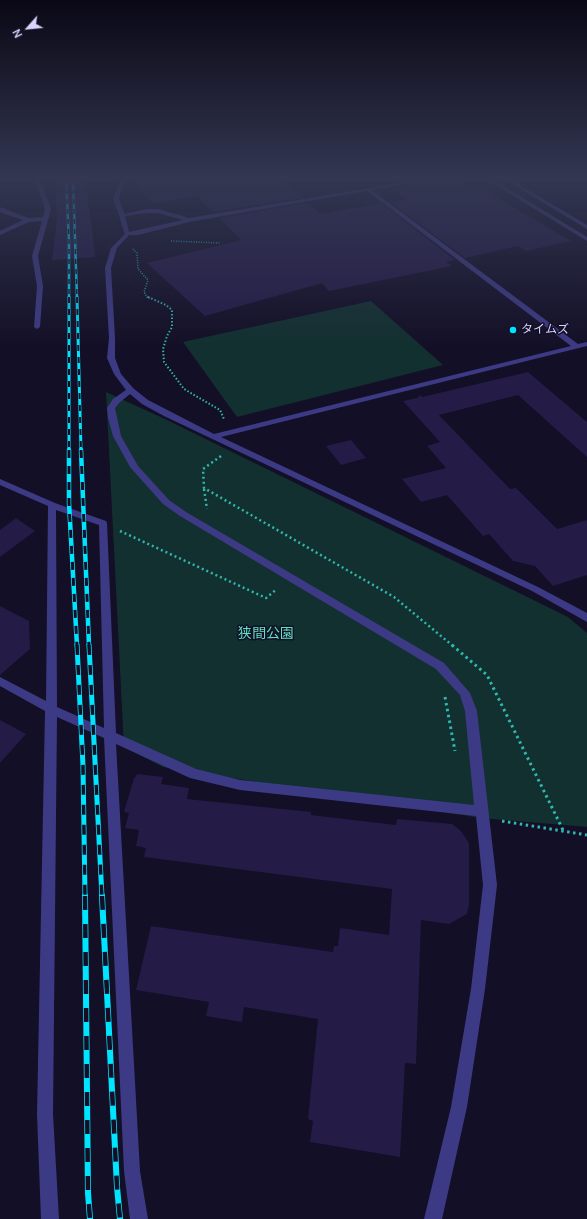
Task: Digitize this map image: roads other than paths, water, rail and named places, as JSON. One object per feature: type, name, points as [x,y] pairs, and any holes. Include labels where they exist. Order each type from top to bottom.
[{"type":"street","points":[[37,327],[40,286],[35,256],[40,236]]},
{"type":"street","points":[[125,236],[114,248],[108,268],[112,338],[111,358],[118,374],[130,390],[156,408],[373,513],[535,589],[587,618]]},
{"type":"street","points":[[430,236],[577,347]]},
{"type":"street","points":[[214,436],[587,344]]},
{"type":"street","points":[[130,390],[116,401],[112,408],[112,418],[117,436],[134,467],[166,502],[182,514],[440,666],[453,678],[464,693],[471,711],[490,885],[478,989],[459,1107],[433,1219]]},
{"type":"street","points":[[0,482],[52,505],[104,523],[110,737],[132,1171],[139,1219]]},
{"type":"street","points":[[50,1219],[45,1114],[51,709],[52,505]]},
{"type":"street","points":[[0,682],[51,709],[110,737],[194,774],[240,786],[481,811]]},
{"type":"railway","points":[[69,236],[69,503],[77,646]]},
{"type":"railway","points":[[75,236],[77,298]]},
{"type":"railway","points":[[77,297],[81,451]]},
{"type":"railway","points":[[81,450],[89,646]]},
{"type":"railway","points":[[77,645],[83,766],[85,897]]},
{"type":"railway","points":[[89,645],[102,897]]},
{"type":"railway","points":[[85,896],[88,1193],[90,1219]]},
{"type":"railway","points":[[102,896],[117,1187],[120,1219]]},
{"type":"place","name":"タイムズ","points":[[513,330]]},
{"type":"park label","name":"狭間公園","points":[[266,634]]}]
